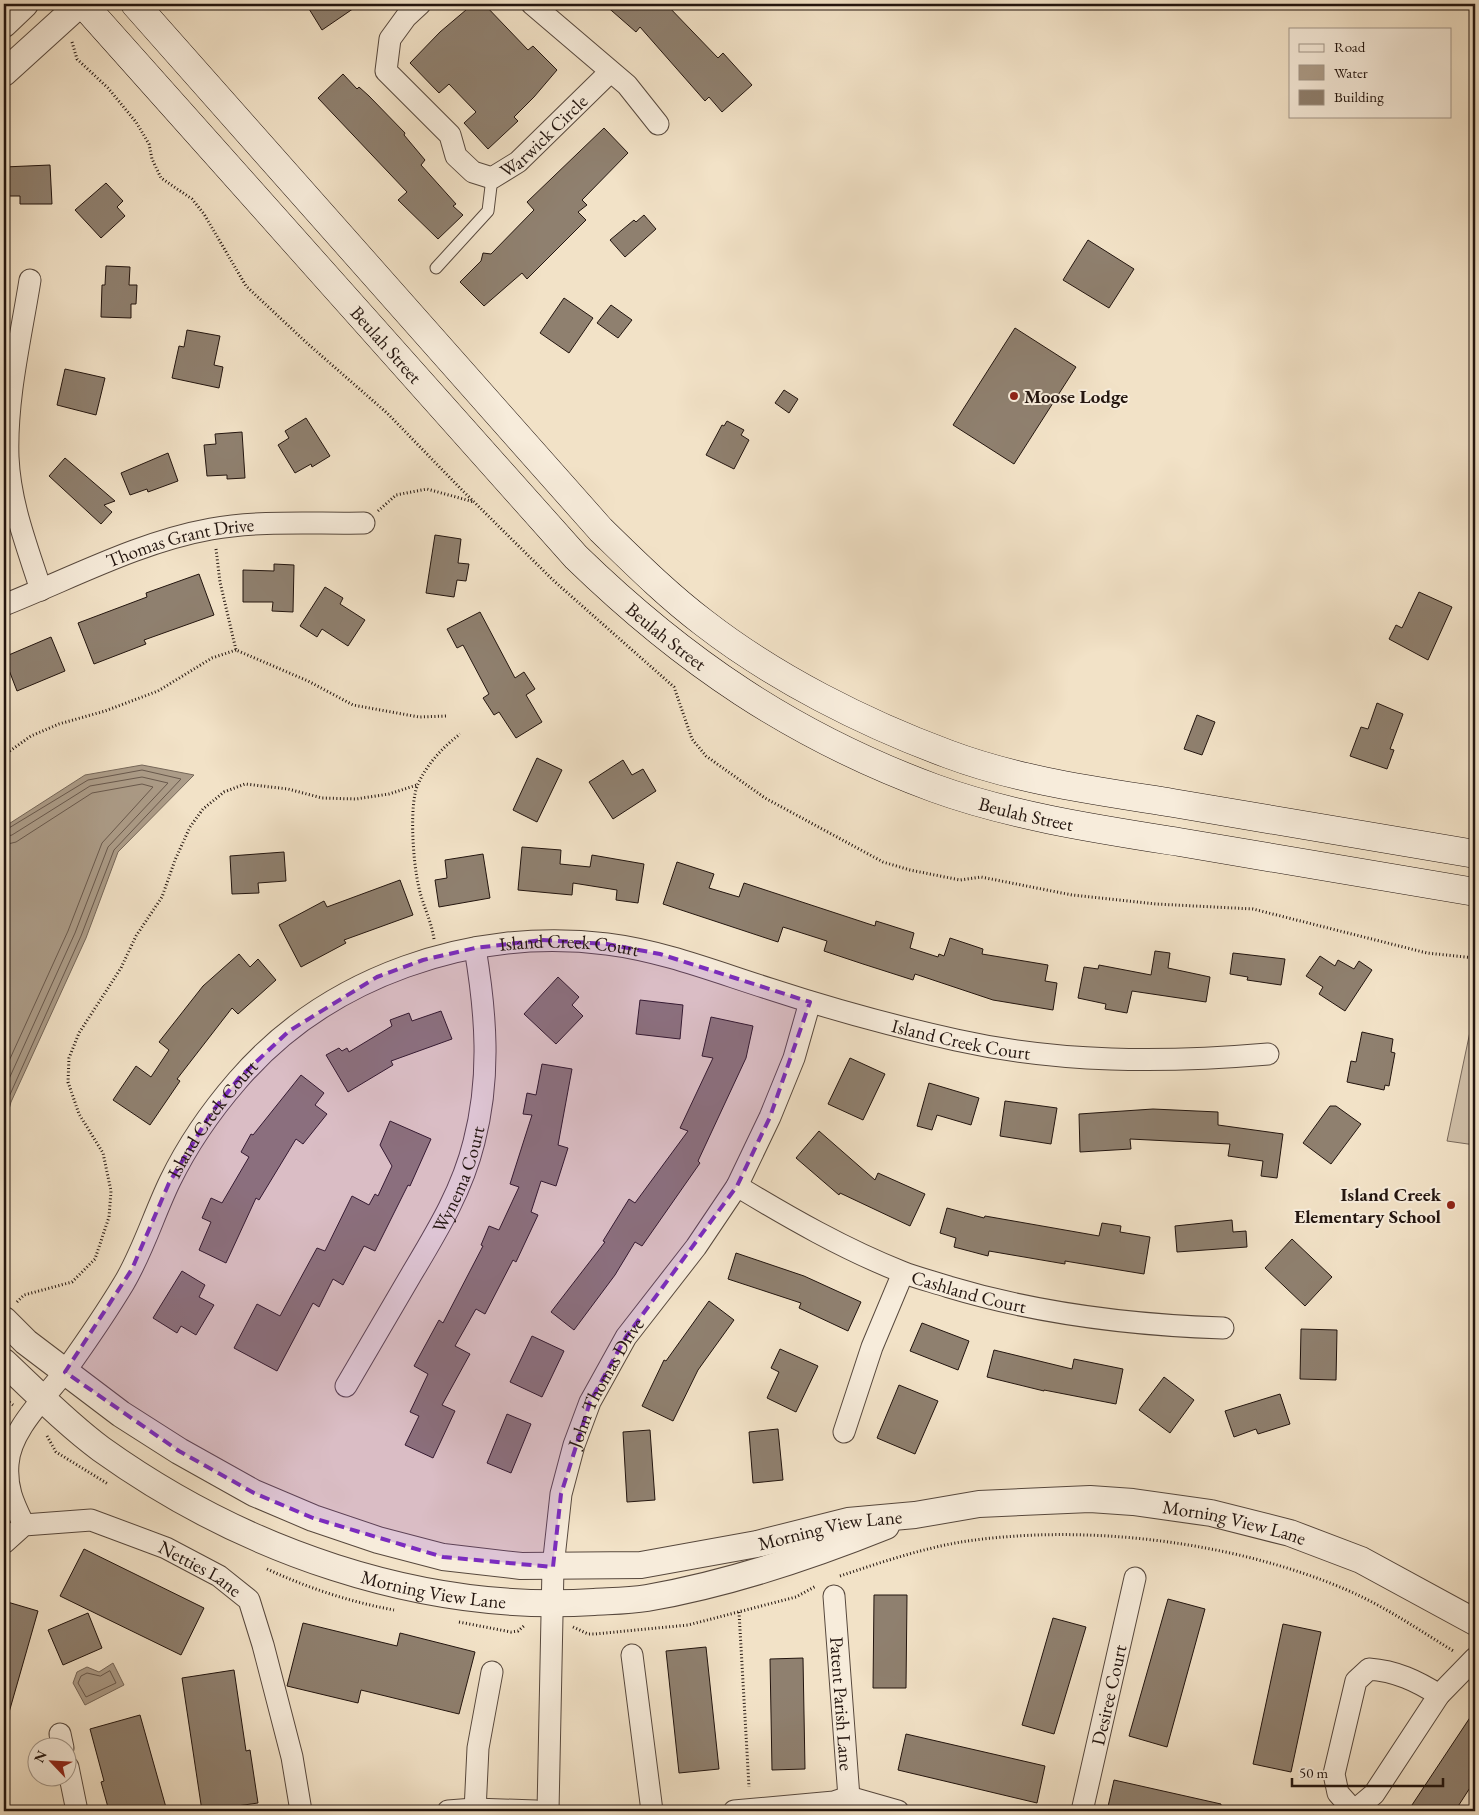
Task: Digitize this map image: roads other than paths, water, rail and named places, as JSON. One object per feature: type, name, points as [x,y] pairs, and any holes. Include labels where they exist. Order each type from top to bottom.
[{"type":"main road","name":"Beulah Street","points":[[81,4],[576,557],[627,606],[680,650],[741,693],[800,728],[874,764],[936,788],[1013,810],[1103,830],[1475,892]]},
{"type":"main road","name":"Beulah Street","points":[[135,4],[601,530],[649,576],[705,623],[760,660],[821,697],[890,730],[950,755],[1024,776],[1475,854]]},
{"type":"street","points":[[4,24],[25,4]]},
{"type":"street","points":[[4,74],[81,4]]},
{"type":"street","name":"Warwick Circle","points":[[420,4],[390,39],[386,71],[450,135],[456,156],[473,172],[492,178],[518,162],[610,72]]},
{"type":"street","points":[[532,4],[627,85],[658,124]]},
{"type":"street","points":[[30,280],[10,411],[8,457],[19,522],[42,590]]},
{"type":"street","name":"Thomas Grant Drive","points":[[4,605],[151,544],[214,528],[270,524],[364,523]]},
{"type":"street","name":"Island Creek Court","points":[[44,1399],[108,1310],[132,1269],[186,1151],[211,1113],[240,1078],[289,1031],[318,1010],[377,977],[436,956],[475,948],[542,940],[607,944],[660,954],[810,1002],[957,1040],[1039,1055],[1104,1060],[1228,1058],[1268,1054]]},
{"type":"street","name":"Wynema Court","points":[[346,1386],[441,1225],[460,1184],[474,1142],[485,1083],[486,1048],[483,995],[475,948]]},
{"type":"street","name":"John Thomas Drive","points":[[548,1811],[553,1567],[562,1494],[574,1445],[590,1402],[626,1337],[696,1247],[737,1186],[770,1117],[794,1058],[810,1002]]},
{"type":"street","name":"Cashland Court","points":[[737,1186],[812,1231],[903,1273],[972,1294],[1055,1314],[1159,1326],[1223,1328]]},
{"type":"street","points":[[844,1432],[872,1347],[903,1273]]},
{"type":"street","name":"Morning View Lane","points":[[10,1312],[26,1342],[121,1414],[179,1451],[254,1493],[313,1518],[378,1540],[443,1557],[514,1566],[641,1565],[757,1544],[848,1521],[915,1515],[979,1504],[1090,1499],[1133,1502],[1211,1513],[1290,1533],[1361,1560],[1475,1622]]},
{"type":"street","name":"Morning View Lane","points":[[4,1362],[100,1448],[157,1485],[233,1527],[292,1552],[356,1574],[422,1590],[493,1600],[552,1604],[645,1599],[761,1571],[915,1515]]},
{"type":"street","points":[[4,1543],[24,1525],[10,1496],[7,1461],[24,1421],[44,1399]]},
{"type":"street","name":"Netties Lane","points":[[24,1525],[91,1520],[166,1548],[219,1576],[249,1600],[263,1645],[292,1758],[302,1811]]},
{"type":"street","name":"Desiree Court","points":[[1082,1811],[1135,1578]]},
{"type":"street","name":"Patent Parish Lane","points":[[834,1596],[850,1804]]},
{"type":"street","points":[[632,1655],[652,1811]]},
{"type":"street","points":[[1440,1695],[1419,1682],[1389,1670],[1369,1669],[1356,1681],[1334,1774],[1338,1793],[1355,1810],[1374,1794],[1440,1695],[1475,1658]]},
{"type":"street","points":[[474,1810],[478,1748],[492,1672]]},
{"type":"street","points":[[73,1788],[78,1811]]},
{"type":"street","points":[[734,1811],[834,1802],[898,1811]]},
{"type":"street","points":[[448,1811],[536,1811]]},
{"type":"lane","points":[[436,268],[488,210],[492,178]]},
{"type":"water","points":[[142,765],[194,775],[118,852],[86,938],[11,1102],[4,1128],[4,827],[85,775]]},
{"type":"water","points":[[113,1663],[124,1685],[85,1705],[73,1683],[77,1672],[87,1667],[99,1672]]},
{"type":"place","name":"Moose Lodge","points":[[1014,396]]},
{"type":"place","name":"Island Creek Elementary School","points":[[1451,1205]]}]
